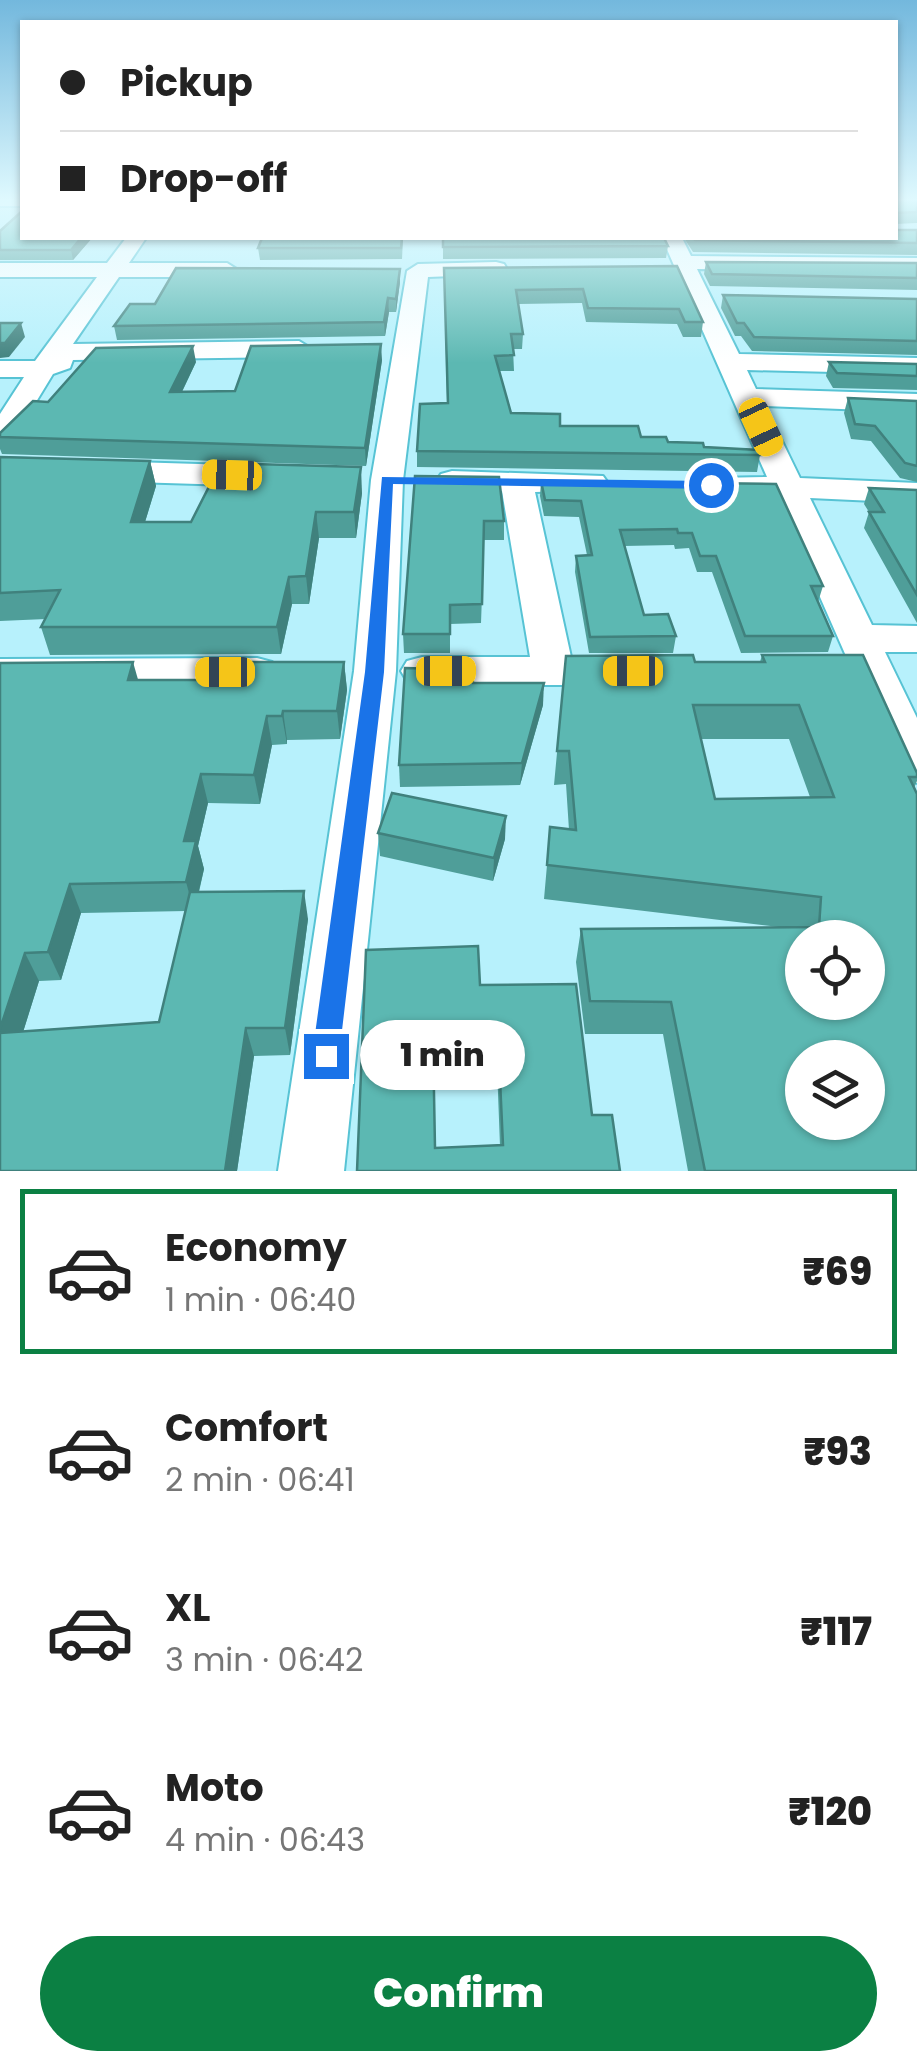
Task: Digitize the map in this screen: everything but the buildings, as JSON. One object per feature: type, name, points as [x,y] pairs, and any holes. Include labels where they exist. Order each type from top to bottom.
[{"type":"street","points":[[0,437],[123,254]]},
{"type":"street","points":[[311,1171],[335,672],[367,479],[397,348],[408,271],[508,264]]},
{"type":"street","points":[[917,266],[686,272],[788,486],[855,660],[917,766]]},
{"type":"street","points":[[0,270],[245,270]]},
{"type":"street","points":[[0,369],[84,352],[330,349]]},
{"type":"street","points":[[731,362],[917,366]]},
{"type":"street","points":[[747,397],[917,404]]},
{"type":"street","points":[[0,468],[290,477]]},
{"type":"street","points":[[367,479],[614,484]]},
{"type":"street","points":[[517,482],[553,671]]},
{"type":"street","points":[[692,485],[917,493]]},
{"type":"street","points":[[855,660],[917,639]]},
{"type":"street","points":[[0,673],[653,671]]},
{"type":"route","points":[[326,1056],[374,672],[386,480],[711,485]]}]
